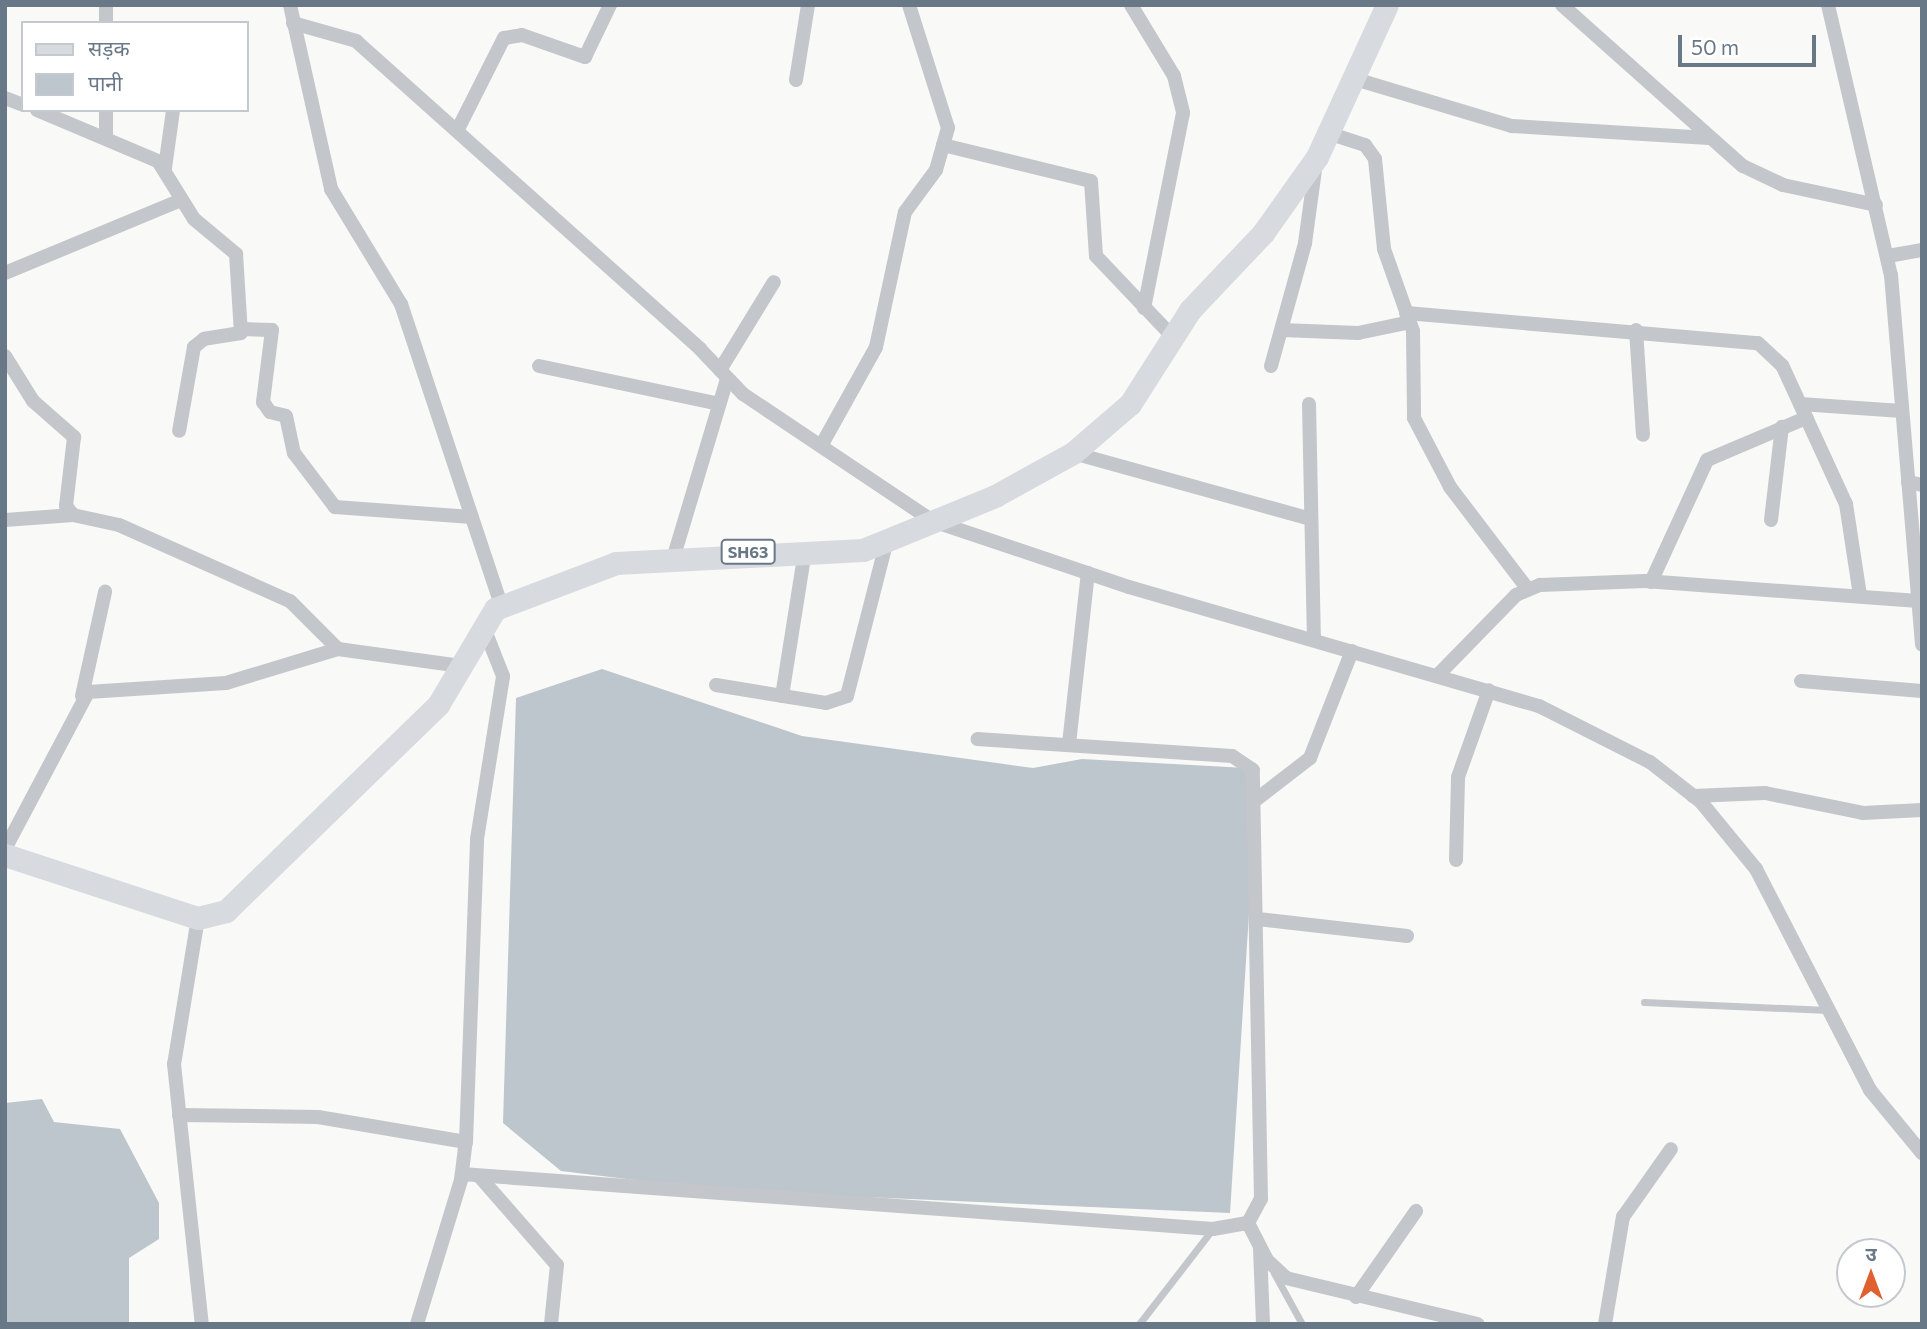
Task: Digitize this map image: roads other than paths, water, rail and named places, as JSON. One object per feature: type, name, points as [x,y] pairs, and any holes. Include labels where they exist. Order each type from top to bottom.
[{"type":"main road","name":"SH63","points":[[198,918],[226,911],[438,705],[484,628],[502,607],[616,564],[805,551],[863,550],[933,521],[1073,453],[1130,404],[1172,336],[1263,233],[1317,157],[1331,134],[1387,5]]},
{"type":"main road","points":[[5,855],[198,918]]},
{"type":"street","points":[[290,5],[331,189],[401,304],[502,607]]},
{"type":"street","points":[[458,129],[504,38],[522,35],[585,57],[610,5]]},
{"type":"street","points":[[796,80],[808,5]]},
{"type":"street","points":[[821,446],[876,347],[905,212],[936,170],[943,145],[945,107],[909,5]]},
{"type":"street","points":[[1131,5],[1174,76],[1183,113],[1144,308]]},
{"type":"street","points":[[1562,5],[1709,138],[1761,177],[1876,205]]},
{"type":"street","points":[[1828,5],[1888,256],[1902,411],[1915,483],[1917,601],[1922,645]]},
{"type":"street","points":[[293,23],[356,41],[458,129],[723,375],[821,446],[933,521],[1087,573],[1489,690],[1577,722],[1650,762],[1693,796],[1766,884],[1870,1090],[1922,1153]]},
{"type":"street","points":[[1355,79],[1523,127],[1709,138]]},
{"type":"street","points":[[42,112],[106,138],[165,168]]},
{"type":"street","points":[[106,112],[106,138]]},
{"type":"street","points":[[173,112],[165,168],[181,200],[201,227],[236,254],[242,329],[239,337],[204,339],[194,347],[179,431]]},
{"type":"street","points":[[1331,134],[1372,150],[1384,249],[1408,318],[1414,418],[1450,487],[1527,588]]},
{"type":"street","points":[[943,145],[1091,181],[1096,256],[1172,336]]},
{"type":"street","points":[[1271,366],[1305,243],[1317,157]]},
{"type":"street","points":[[5,273],[181,200]]},
{"type":"street","points":[[1888,256],[1922,250]]},
{"type":"street","points":[[673,559],[719,404],[723,375],[774,282]]},
{"type":"street","points":[[1282,330],[1358,334],[1408,318],[1636,330],[1758,343],[1782,365],[1848,512],[1860,596]]},
{"type":"street","points":[[242,329],[272,330],[263,402],[270,412],[286,416],[294,453],[335,507],[472,517]]},
{"type":"street","points":[[1636,330],[1643,435]]},
{"type":"street","points":[[5,356],[33,401],[74,438],[66,506],[73,515]]},
{"type":"street","points":[[539,366],[719,404]]},
{"type":"street","points":[[1309,404],[1307,518],[1314,640]]},
{"type":"street","points":[[1800,404],[1902,411]]},
{"type":"street","points":[[1651,582],[1707,460],[1806,418]]},
{"type":"street","points":[[1771,520],[1782,427]]},
{"type":"street","points":[[1073,453],[1307,518]]},
{"type":"street","points":[[5,520],[73,515],[119,525],[290,601],[338,649]]},
{"type":"street","points":[[716,685],[826,703],[847,696],[887,541]]},
{"type":"street","points":[[782,696],[805,551]]},
{"type":"street","points":[[1069,744],[1087,573]]},
{"type":"street","points":[[1437,676],[1527,588],[1651,582],[1917,601]]},
{"type":"street","points":[[5,849],[82,696],[105,592]]},
{"type":"street","points":[[417,1324],[462,1174],[466,1142],[477,839],[503,676],[484,628]]},
{"type":"street","points":[[82,696],[226,683],[338,649],[461,666]]},
{"type":"street","points":[[1257,799],[1310,758],[1352,651]]},
{"type":"street","points":[[1801,681],[1922,691]]},
{"type":"street","points":[[1456,860],[1458,778],[1489,690]]},
{"type":"street","points":[[978,739],[1232,756],[1253,770],[1257,799],[1261,1199],[1248,1223]]},
{"type":"street","points":[[1693,796],[1765,793],[1863,813],[1922,810]]},
{"type":"street","points":[[198,918],[174,1048],[202,1324]]},
{"type":"street","points":[[1258,919],[1407,936]]},
{"type":"street","points":[[179,1115],[318,1117],[466,1142]]},
{"type":"street","points":[[1605,1324],[1623,1217],[1671,1149]]},
{"type":"street","points":[[462,1174],[1213,1229],[1248,1223]]},
{"type":"street","points":[[479,1176],[557,1265],[551,1324]]},
{"type":"street","points":[[1356,1297],[1416,1211]]},
{"type":"street","points":[[1248,1223],[1264,1254],[1286,1278],[1356,1297],[1478,1324]]},
{"type":"street","points":[[1263,1324],[1264,1254]]},
{"type":"lane","points":[[1644,1002],[1830,1010]]},
{"type":"lane","points":[[1139,1324],[1213,1229]]},
{"type":"lane","points":[[1264,1254],[1302,1324]]},
{"type":"water","points":[[602,669],[802,736],[1033,768],[1082,759],[1246,768],[1255,819],[1230,1213],[725,1191],[561,1171],[503,1123],[516,698]]},
{"type":"water","points":[[42,1099],[54,1122],[120,1129],[159,1203],[159,1239],[129,1258],[129,1324],[5,1324],[5,1103]]}]
